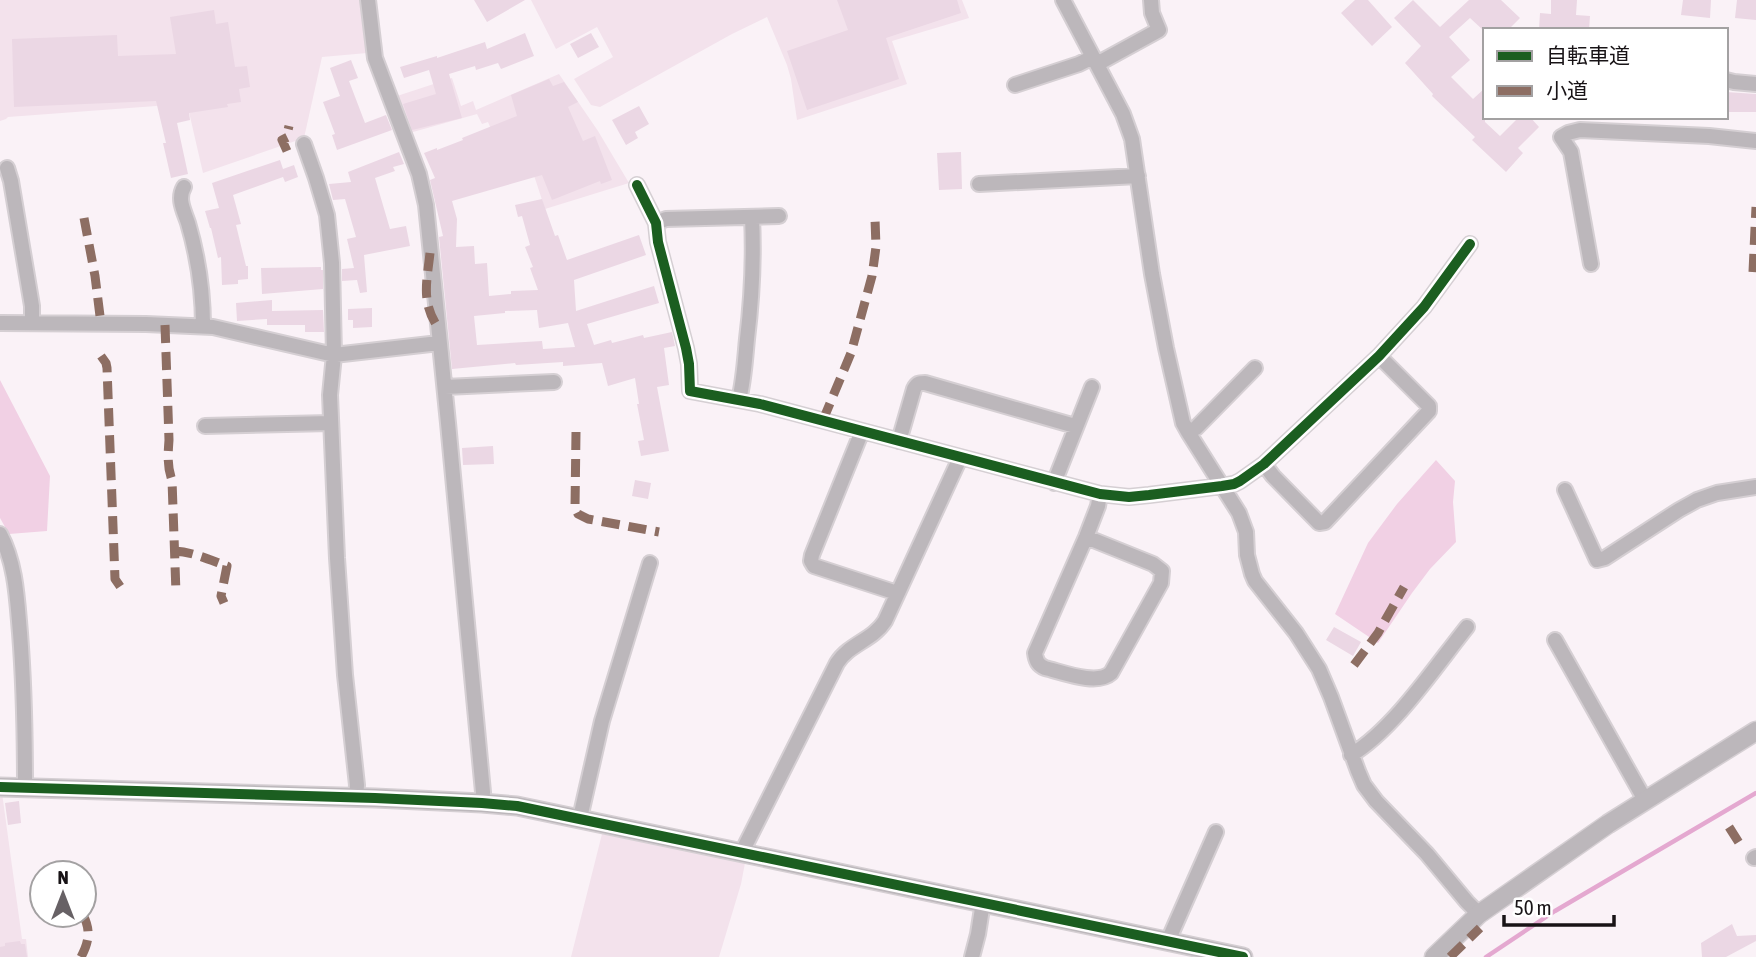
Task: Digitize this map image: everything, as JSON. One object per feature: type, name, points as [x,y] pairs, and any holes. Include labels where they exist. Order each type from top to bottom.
[{"type":"street","points":[[368,0],[374,58],[414,161],[424,196],[445,387],[482,803]]},
{"type":"street","points":[[1063,0],[1129,130],[1151,267],[1183,423],[1239,513],[1246,531],[1247,555],[1252,574],[1313,658],[1331,697],[1364,785],[1479,914]]},
{"type":"street","points":[[1015,85],[1095,61],[1158,30],[1151,0]]},
{"type":"street","points":[[1728,80],[1756,84]]},
{"type":"street","points":[[1591,264],[1571,152],[1561,137],[1568,132],[1580,130],[1756,141]]},
{"type":"street","points":[[304,144],[327,215],[332,263],[334,355],[330,395],[331,423],[343,647],[357,785],[356,798]]},
{"type":"street","points":[[7,168],[30,294],[32,323]]},
{"type":"street","points":[[979,184],[1138,176]]},
{"type":"street","points":[[637,186],[656,223],[658,242],[686,348],[690,391],[739,400],[862,431],[1054,483],[1100,494],[1129,497],[1234,484],[1264,464],[1378,356],[1424,307],[1470,244]]},
{"type":"street","points":[[184,187],[180,199],[199,264],[203,326]]},
{"type":"street","points":[[656,223],[666,219],[779,216]]},
{"type":"street","points":[[739,400],[751,304],[752,217]]},
{"type":"street","points":[[0,323],[203,326],[227,329],[334,355],[439,343]]},
{"type":"street","points":[[1264,464],[1319,523],[1325,522],[1429,411],[1429,406],[1378,356]]},
{"type":"street","points":[[1188,432],[1196,428],[1255,369]]},
{"type":"street","points":[[445,387],[554,382]]},
{"type":"street","points":[[899,441],[914,389],[916,384],[920,383],[1075,426]]},
{"type":"street","points":[[1054,483],[1092,387]]},
{"type":"street","points":[[205,426],[331,423]]},
{"type":"street","points":[[862,431],[811,561],[814,566],[897,593]]},
{"type":"street","points":[[743,852],[837,663],[849,649],[880,628],[960,458]]},
{"type":"street","points":[[1565,490],[1597,560],[1605,558],[1697,500],[1717,493],[1756,487]]},
{"type":"street","points":[[1086,537],[1153,564],[1162,571],[1161,583],[1111,673],[1106,678],[1099,679],[1040,666],[1035,653],[1086,537],[1100,494]]},
{"type":"street","points":[[0,534],[7,547],[15,580],[24,688],[25,788]]},
{"type":"street","points":[[580,818],[602,721],[649,563]]},
{"type":"street","points":[[1351,755],[1366,746],[1401,710],[1467,627]]},
{"type":"street","points":[[1555,640],[1645,800]]},
{"type":"street","points":[[1434,957],[1479,914],[1608,824],[1756,731]]},
{"type":"street","points":[[0,788],[356,798],[517,806],[1243,957]]},
{"type":"street","points":[[1168,941],[1216,832]]},
{"type":"street","points":[[972,957],[983,902]]},
{"type":"shaded area","points":[[0,0],[363,0],[367,53],[322,57],[304,138],[203,173],[186,99],[156,106],[8,117],[0,121]]},
{"type":"shaded area","points":[[531,0],[962,0],[969,18],[892,41],[907,84],[797,120],[787,65],[767,17],[600,107],[591,105],[574,79],[613,57],[597,27],[556,49]]},
{"type":"shaded area","points":[[559,74],[629,183],[545,209],[527,154],[504,159],[488,122],[482,124],[477,114],[409,131],[394,97],[452,78],[461,106],[473,101],[476,110]]},
{"type":"shaded area","points":[[0,380],[50,476],[47,531],[9,534],[0,518]]},
{"type":"shaded area","points":[[1436,460],[1455,481],[1453,502],[1456,542],[1430,569],[1378,643],[1335,614],[1368,543],[1397,504]]},
{"type":"shaded area","points":[[0,793],[22,939],[26,939],[28,957],[0,957]]},
{"type":"shaded area","points":[[602,834],[745,863],[719,957],[571,957]]},
{"type":"building","points":[[474,0],[525,0],[487,22]]},
{"type":"building","points":[[837,0],[957,0],[961,13],[886,38],[899,79],[807,110],[787,51],[848,30]]},
{"type":"building","points":[[1355,0],[1368,0],[1392,27],[1372,46],[1341,13]]},
{"type":"building","points":[[1413,0],[1440,27],[1469,0],[1501,0],[1520,18],[1510,28],[1483,30],[1470,18],[1449,37],[1470,60],[1451,77],[1473,99],[1483,90],[1485,122],[1500,136],[1517,119],[1532,119],[1539,127],[1518,148],[1523,153],[1506,172],[1472,140],[1475,137],[1432,96],[1405,63],[1421,46],[1394,18]]},
{"type":"building","points":[[1551,0],[1577,0],[1576,15],[1590,16],[1589,28],[1539,28],[1540,13],[1551,14]]},
{"type":"building","points":[[1683,0],[1711,0],[1710,18],[1681,15]]},
{"type":"building","points":[[1737,0],[1756,0],[1756,20],[1735,18]]},
{"type":"building","points":[[214,10],[216,24],[228,22],[235,67],[247,66],[250,87],[239,89],[241,102],[227,104],[228,107],[189,113],[190,120],[177,123],[188,174],[171,178],[156,101],[14,107],[12,39],[117,35],[118,56],[176,54],[170,17]]},
{"type":"building","points":[[525,33],[534,56],[501,69],[498,63],[476,70],[475,66],[449,74],[462,118],[412,130],[403,104],[436,94],[429,70],[404,78],[400,67],[485,42],[487,49]]},
{"type":"building","points":[[591,33],[599,47],[578,58],[570,44]]},
{"type":"building","points":[[351,60],[358,78],[349,81],[365,123],[386,115],[392,130],[337,150],[332,135],[335,134],[323,102],[340,96],[330,68]]},
{"type":"building","points":[[549,79],[553,86],[564,82],[578,102],[568,107],[583,141],[595,136],[612,180],[601,184],[600,181],[552,200],[542,175],[452,201],[457,219],[456,247],[474,246],[475,264],[487,263],[489,296],[511,294],[511,291],[538,290],[525,247],[530,245],[522,216],[518,217],[515,205],[542,199],[567,260],[639,235],[646,255],[574,280],[576,311],[654,286],[659,303],[587,324],[594,345],[611,340],[612,343],[643,335],[644,338],[672,332],[675,346],[664,348],[669,385],[657,387],[669,451],[641,456],[638,441],[644,440],[635,378],[608,386],[602,363],[563,366],[563,362],[515,363],[452,369],[439,237],[443,236],[430,180],[435,178],[424,153],[463,140],[462,138],[517,116],[511,95]],"holes":[[[537,310],[539,328],[568,323],[575,347],[543,349],[542,341],[477,345],[474,316]]]},
{"type":"building","points":[[1728,92],[1756,94],[1756,112],[1728,112]]},
{"type":"building","points":[[639,106],[649,124],[635,132],[638,138],[626,145],[612,120]]},
{"type":"building","points":[[399,152],[404,164],[393,167],[395,171],[375,178],[390,229],[406,226],[410,246],[364,255],[367,292],[360,293],[357,280],[342,281],[342,269],[354,268],[347,239],[356,237],[345,199],[333,200],[329,184],[351,182],[348,172]]},
{"type":"building","points":[[961,152],[962,189],[939,190],[937,153]]},
{"type":"building","points":[[280,160],[283,169],[294,165],[298,177],[285,182],[283,177],[233,195],[241,224],[236,225],[248,266],[248,279],[238,280],[238,284],[222,285],[221,257],[218,258],[205,211],[219,208],[212,183]]},
{"type":"building","points":[[321,267],[323,289],[262,294],[261,268]]},
{"type":"building","points":[[272,300],[272,311],[323,310],[324,332],[305,332],[305,325],[267,325],[267,319],[237,321],[236,303]]},
{"type":"building","points":[[372,308],[372,327],[353,328],[353,320],[348,320],[348,309]]},
{"type":"building","points":[[493,446],[494,464],[463,465],[462,448]]},
{"type":"building","points":[[635,480],[651,483],[648,499],[632,496]]},
{"type":"building","points":[[1334,627],[1361,642],[1353,656],[1326,640]]},
{"type":"building","points":[[19,801],[21,823],[8,825],[5,803]]},
{"type":"building","points":[[1732,924],[1737,936],[1756,935],[1756,941],[1726,957],[1702,957],[1701,943]]},
{"type":"building","points":[[20,941],[25,944],[27,957],[0,957],[0,947],[5,946],[5,943]]},
{"type":"waterway","points":[[1486,957],[1555,911],[1756,793]]},
{"type":"marked path","points":[[287,151],[282,140],[288,137],[289,126]]},
{"type":"marked path","points":[[1753,272],[1756,207]]},
{"type":"marked path","points":[[84,218],[101,324]]},
{"type":"marked path","points":[[823,420],[851,353],[872,276],[876,247],[875,219]]},
{"type":"marked path","points":[[430,253],[427,299],[437,326]]},
{"type":"marked path","points":[[165,325],[168,460],[172,480],[176,593]]},
{"type":"marked path","points":[[101,356],[107,368],[115,579],[124,592]]},
{"type":"marked path","points":[[576,432],[575,508],[578,514],[588,519],[659,532]]},
{"type":"marked path","points":[[175,551],[227,566],[221,596],[224,603]]},
{"type":"marked path","points":[[1354,665],[1378,633],[1404,587]]},
{"type":"marked path","points":[[1729,827],[1741,846],[1745,847]]},
{"type":"marked path","points":[[1450,957],[1480,928]]},
{"type":"marked path","points":[[81,957],[86,946],[87,929]]},
{"type":"cycle path","points":[[637,185],[656,223],[658,242],[686,348],[690,391],[760,404],[1100,494],[1129,497],[1234,484],[1264,464],[1379,356],[1424,307],[1470,244]]},
{"type":"cycle path","points":[[0,787],[375,798],[517,806],[1243,957]]}]
